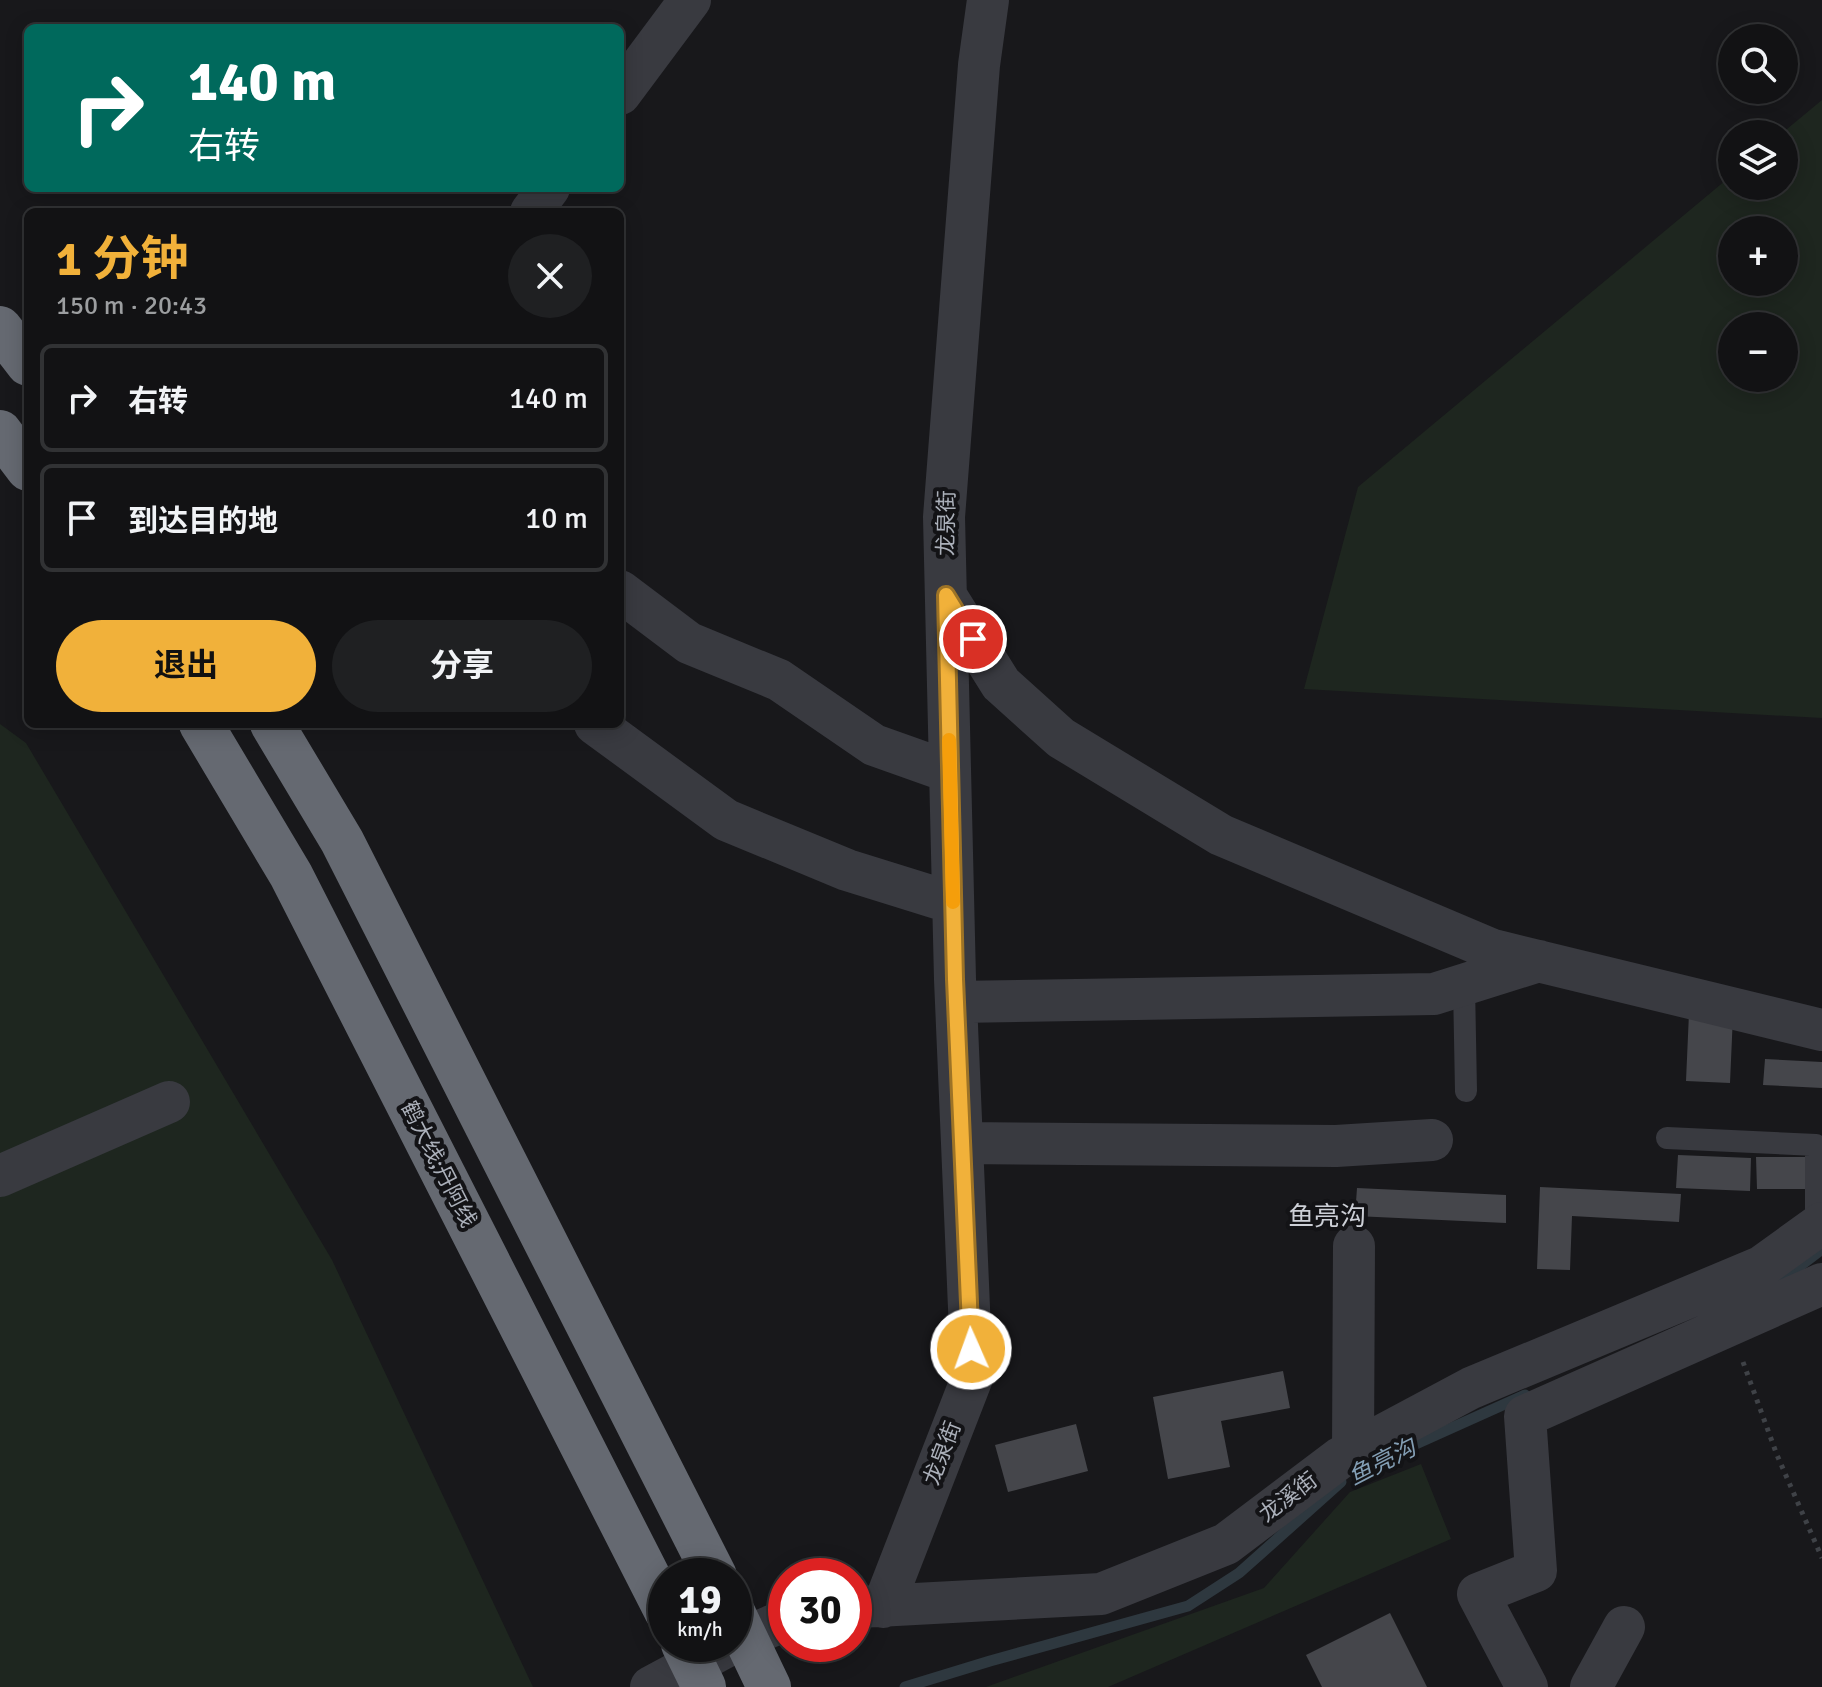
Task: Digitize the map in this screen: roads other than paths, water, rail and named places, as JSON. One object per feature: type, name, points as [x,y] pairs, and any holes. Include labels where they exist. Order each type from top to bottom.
[{"type":"highway","points":[[0,328],[24,359]]},
{"type":"highway","points":[[0,432],[24,464]]},
{"type":"highway","name":"鹤大线;丹阿线","points":[[203,728],[291,875],[648,1576]]},
{"type":"highway","points":[[274,728],[342,841],[706,1558]]},
{"type":"highway","points":[[752,1660],[769,1687]]},
{"type":"street","points":[[624,89],[690,0]]},
{"type":"street","name":"龙泉街","points":[[872,1598],[972,1378],[956,1002],[944,517],[979,65],[988,0]]},
{"type":"street","points":[[624,594],[689,643],[779,680],[874,745],[950,772]]},
{"type":"street","points":[[946,595],[1001,684],[1061,738],[1221,835],[1493,950],[1822,1030]]},
{"type":"street","points":[[600,728],[726,820],[847,870],[953,903]]},
{"type":"street","points":[[956,1002],[1434,994],[1540,960]]},
{"type":"street","points":[[0,1176],[169,1102]]},
{"type":"street","points":[[962,1143],[1336,1146],[1432,1140]]},
{"type":"street","name":"龙溪街","points":[[872,1607],[1101,1594],[1226,1544],[1353,1451],[1471,1388],[1761,1267],[1819,1225]]},
{"type":"street","points":[[1353,1451],[1354,1246]]},
{"type":"street","points":[[1527,1687],[1478,1594],[1536,1571],[1525,1416],[1822,1284]]},
{"type":"street","points":[[1591,1687],[1624,1627]]},
{"type":"street","points":[[651,1687],[693,1665]]},
{"type":"lane","points":[[1464,985],[1466,1091]]},
{"type":"lane","points":[[1667,1138],[1816,1145],[1819,1225]]},
{"type":"waterway","name":"鱼亮沟","points":[[1775,1285],[1822,1249]]},
{"type":"waterway","name":"鱼亮沟","points":[[1369,1465],[1525,1395]]},
{"type":"waterway","name":"鱼亮沟","points":[[905,1687],[1188,1606],[1239,1573],[1341,1482]]},
{"type":"district","name":"鱼亮沟","points":[[1327,1217]]}]
